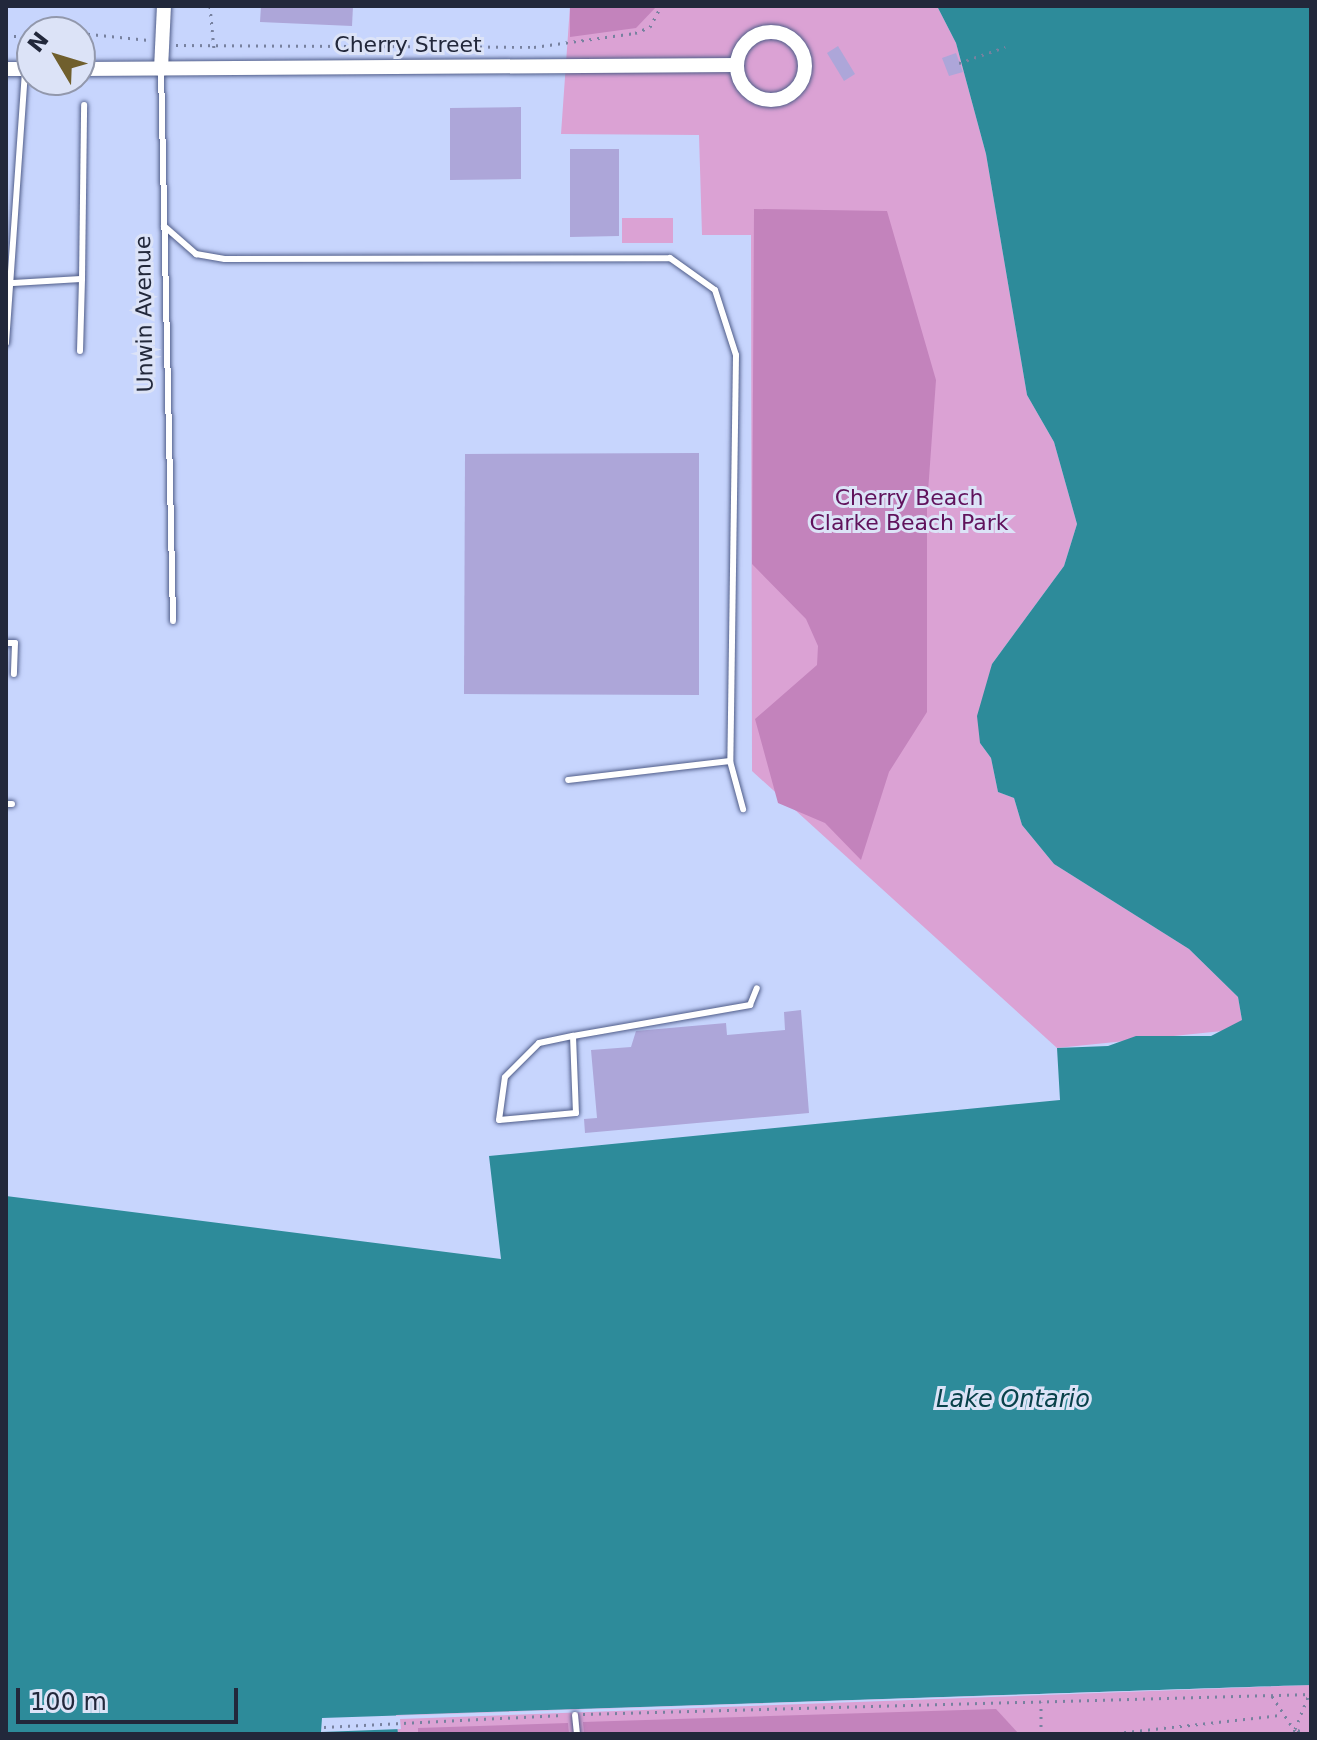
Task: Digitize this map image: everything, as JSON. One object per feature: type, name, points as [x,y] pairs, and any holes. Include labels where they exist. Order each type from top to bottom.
[{"type":"street","name":"Unwin Avenue","points":[[161,69],[164,6]]},
{"type":"street","points":[[773,31],[799,44],[806,62],[797,89],[770,100],[746,90],[737,65],[744,44],[773,31]]},
{"type":"street","name":"Cherry Street","points":[[96,69],[737,65]]},
{"type":"lane","name":"Unwin Avenue","points":[[161,69],[173,621]]},
{"type":"lane","points":[[6,343],[26,96]]},
{"type":"lane","points":[[80,351],[84,105]]},
{"type":"lane","points":[[164,226],[196,254],[225,259],[670,258],[715,290],[736,355],[730,761],[743,809]]},
{"type":"lane","points":[[12,283],[82,279]]},
{"type":"lane","points":[[6,643],[15,643],[14,674]]},
{"type":"lane","points":[[568,780],[730,761]]},
{"type":"lane","points":[[573,1036],[576,1113],[499,1120],[505,1077],[539,1043],[573,1036],[750,1005],[757,988]]},
{"type":"lane","points":[[575,1715],[577,1734]]},
{"type":"path","points":[[210,6],[214,49]]},
{"type":"path","points":[[189,47],[534,47],[635,33],[650,27],[661,6]]},
{"type":"path","points":[[96,34],[138,38]]},
{"type":"path","points":[[959,63],[1005,47]]},
{"type":"path","points":[[324,1727],[575,1715],[1310,1694],[1296,1732]]},
{"type":"path","points":[[1272,1696],[1279,1715],[1296,1732],[1307,1734]]},
{"type":"path","points":[[1041,1702],[1041,1734]]},
{"type":"path","points":[[1108,1734],[1279,1715]]},
{"type":"green space","name":"Cherry Beach Clarke Beach Park","points":[[570,6],[937,6],[956,43],[986,154],[1027,395],[1054,442],[1077,524],[1064,566],[992,664],[980,743],[991,758],[998,792],[1014,798],[1022,825],[1054,864],[1189,949],[1238,997],[1242,1020],[1232,1030],[1057,1048],[752,771],[751,235],[702,235],[699,135],[561,134]]},
{"type":"green space","points":[[570,6],[657,6],[636,28],[570,37]]},
{"type":"green space","points":[[754,209],[887,211],[936,380],[927,506],[927,712],[889,772],[861,860],[825,823],[778,803],[755,719],[817,665],[818,646],[806,619],[752,564]]},
{"type":"green space","points":[[622,218],[673,218],[673,243],[622,243]]},
{"type":"green space","points":[[1311,1685],[1311,1734],[398,1734],[396,1723],[396,1715]]},
{"type":"green space","points":[[996,1709],[1019,1734],[584,1734],[583,1722]]},
{"type":"green space","points":[[568,1723],[569,1734],[418,1734],[418,1728]]},
{"type":"water","name":"Lake Ontario","points":[[937,6],[1311,6],[1311,1685],[396,1715],[398,1734],[6,1734],[6,1196],[501,1259],[489,1156],[1060,1100],[1057,1048],[1108,1046],[1136,1036],[1211,1036],[1242,1020],[1238,997],[1189,949],[1054,864],[1022,825],[1014,798],[998,792],[991,758],[980,743],[977,716],[992,664],[1064,566],[1077,524],[1054,442],[1027,395],[986,154],[956,43]]},
{"type":"pier","points":[[1311,1685],[400,1719],[401,1729],[321,1732],[322,1718]]},
{"type":"building","points":[[261,6],[353,6],[352,26],[260,22]]},
{"type":"building","points":[[838,46],[855,74],[844,81],[827,53]]},
{"type":"building","points":[[956,53],[963,72],[949,76],[942,58]]},
{"type":"building","points":[[521,107],[521,179],[450,180],[450,108]]},
{"type":"building","points":[[570,149],[619,149],[619,236],[570,237]]},
{"type":"building","points":[[699,453],[699,695],[464,694],[465,454]]},
{"type":"building","points":[[801,1010],[809,1113],[585,1133],[584,1119],[597,1118],[591,1050],[631,1047],[636,1031],[726,1023],[727,1035],[785,1030],[784,1012]]}]
